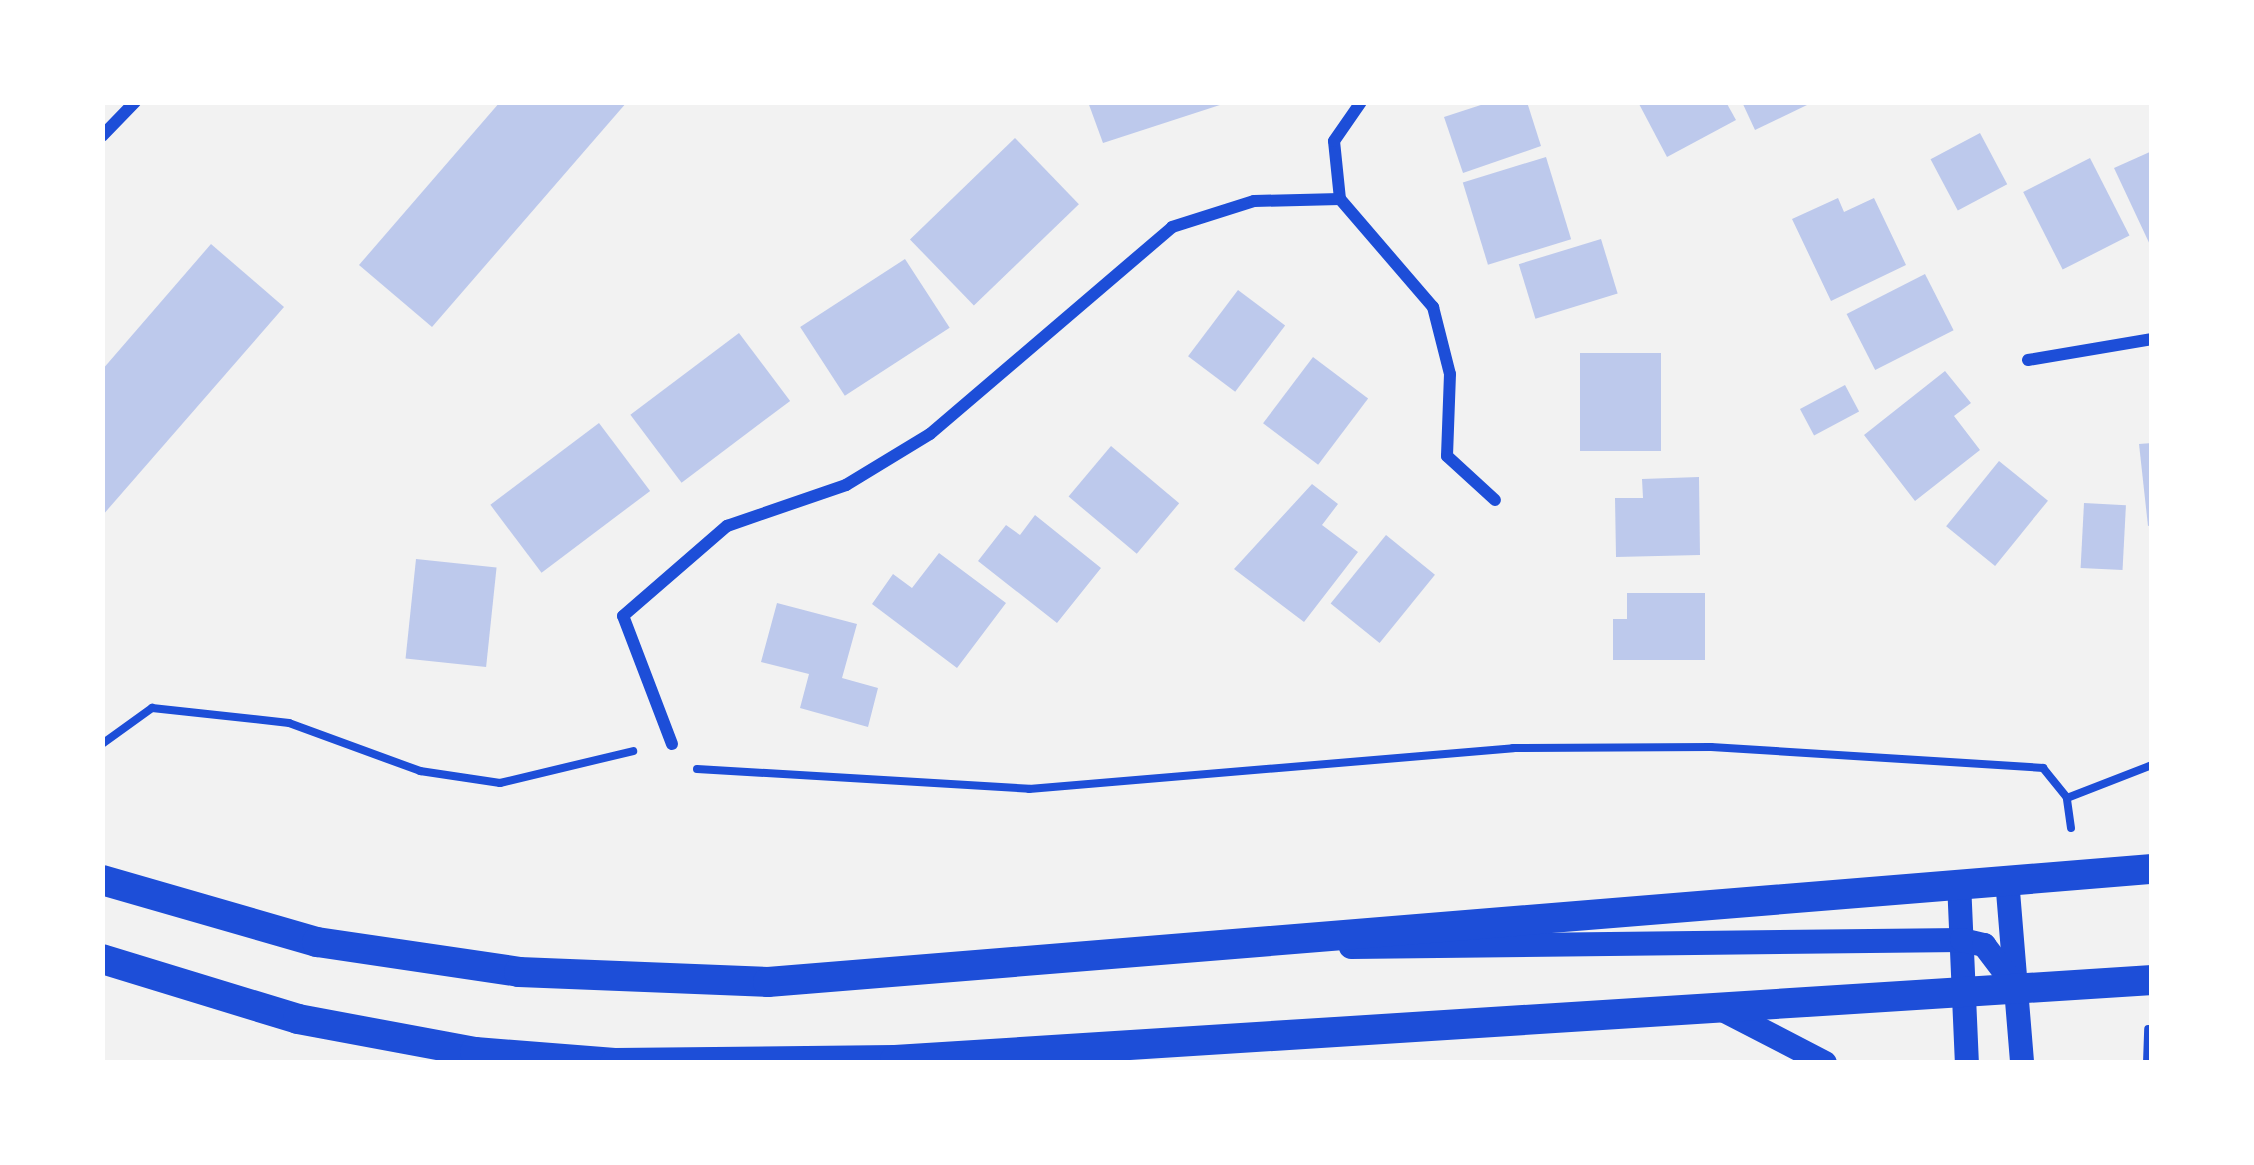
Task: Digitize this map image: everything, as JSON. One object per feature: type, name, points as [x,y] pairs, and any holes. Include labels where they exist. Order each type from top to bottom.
[{"type":"main road","points":[[102,880],[317,942],[519,972],[768,982],[1276,947],[2152,869]]},
{"type":"main road","points":[[2007,879],[2022,1063]]},
{"type":"main road","points":[[1959,883],[1967,1063]]},
{"type":"main road","points":[[1276,947],[1962,940],[1984,945],[2016,987]]},
{"type":"main road","points":[[102,959],[298,1019],[475,1052],[615,1063],[895,1060],[1707,1004],[2152,980]]},
{"type":"main road","points":[[1707,1004],[1825,1063]]},
{"type":"street","points":[[102,136],[135,102]]},
{"type":"street","points":[[1361,102],[1334,141],[1340,200],[1433,307],[1450,374],[1447,456],[1495,500]]},
{"type":"street","points":[[672,744],[622,616],[727,526],[846,485],[930,434],[1172,226],[1254,201],[1340,200]]},
{"type":"street","points":[[2028,360],[2152,338]]},
{"type":"path","points":[[102,744],[152,708],[289,723],[420,771],[500,783],[672,744],[699,772],[1029,789],[1513,748],[1931,754],[2043,768],[2067,798]]},
{"type":"building","points":[[500,102],[627,102],[432,327],[359,265]]},
{"type":"building","points":[[1088,102],[1226,102],[1226,103],[1103,143]]},
{"type":"building","points":[[1490,102],[1527,102],[1541,146],[1463,173],[1444,117]]},
{"type":"building","points":[[1638,102],[1726,102],[1736,120],[1667,157]]},
{"type":"building","points":[[1742,102],[1805,102],[1807,105],[1755,130]]},
{"type":"building","points":[[1980,133],[2007,184],[1958,211],[1931,159]]},
{"type":"building","points":[[1015,138],[1079,204],[974,306],[910,239]]},
{"type":"building","points":[[2152,151],[2152,249],[2114,168]]},
{"type":"building","points":[[1546,157],[1571,239],[1488,265],[1463,182]]},
{"type":"building","points":[[2090,158],[2129,236],[2063,270],[2023,192]]},
{"type":"building","points":[[1838,198],[1844,212],[1874,198],[1906,265],[1831,301],[1792,219]]},
{"type":"building","points":[[1601,239],[1618,294],[1535,319],[1519,264]]},
{"type":"building","points":[[211,244],[284,307],[102,516],[102,370]]},
{"type":"building","points":[[905,259],[950,328],[845,396],[800,327]]},
{"type":"building","points":[[1925,274],[1954,330],[1875,370],[1847,314]]},
{"type":"building","points":[[1238,290],[1285,326],[1235,392],[1188,356]]},
{"type":"building","points":[[739,333],[790,401],[682,483],[630,415]]},
{"type":"building","points":[[1580,353],[1661,353],[1661,451],[1580,451]]},
{"type":"building","points":[[1313,357],[1368,399],[1318,465],[1263,423]]},
{"type":"building","points":[[1945,371],[1971,403],[1954,416],[1980,450],[1915,501],[1864,435]]},
{"type":"building","points":[[1845,385],[1859,411],[1814,435],[1800,409]]},
{"type":"building","points":[[599,423],[650,491],[542,573],[490,505]]},
{"type":"building","points":[[2152,443],[2152,525],[2148,526],[2139,444]]},
{"type":"building","points":[[1111,446],[1179,503],[1137,554],[1069,497]]},
{"type":"building","points":[[1999,461],[2048,501],[1995,566],[1946,526]]},
{"type":"building","points":[[1699,477],[1700,555],[1616,557],[1615,498],[1643,498],[1642,479]]},
{"type":"building","points":[[1312,484],[1338,504],[1322,525],[1358,552],[1304,622],[1234,569]]},
{"type":"building","points":[[2084,503],[2126,505],[2123,570],[2081,568]]},
{"type":"building","points":[[1035,515],[1101,568],[1057,623],[978,561],[1006,525],[1020,535]]},
{"type":"building","points":[[1386,535],[1435,575],[1380,643],[1331,603]]},
{"type":"building","points":[[939,553],[1006,603],[957,668],[872,604],[893,574],[912,588]]},
{"type":"building","points":[[416,559],[497,567],[486,667],[406,658]]},
{"type":"building","points":[[1627,593],[1705,593],[1705,660],[1613,660],[1613,619],[1627,619]]},
{"type":"building","points":[[777,603],[857,624],[842,678],[878,688],[868,727],[800,708],[809,674],[761,662]]}]
